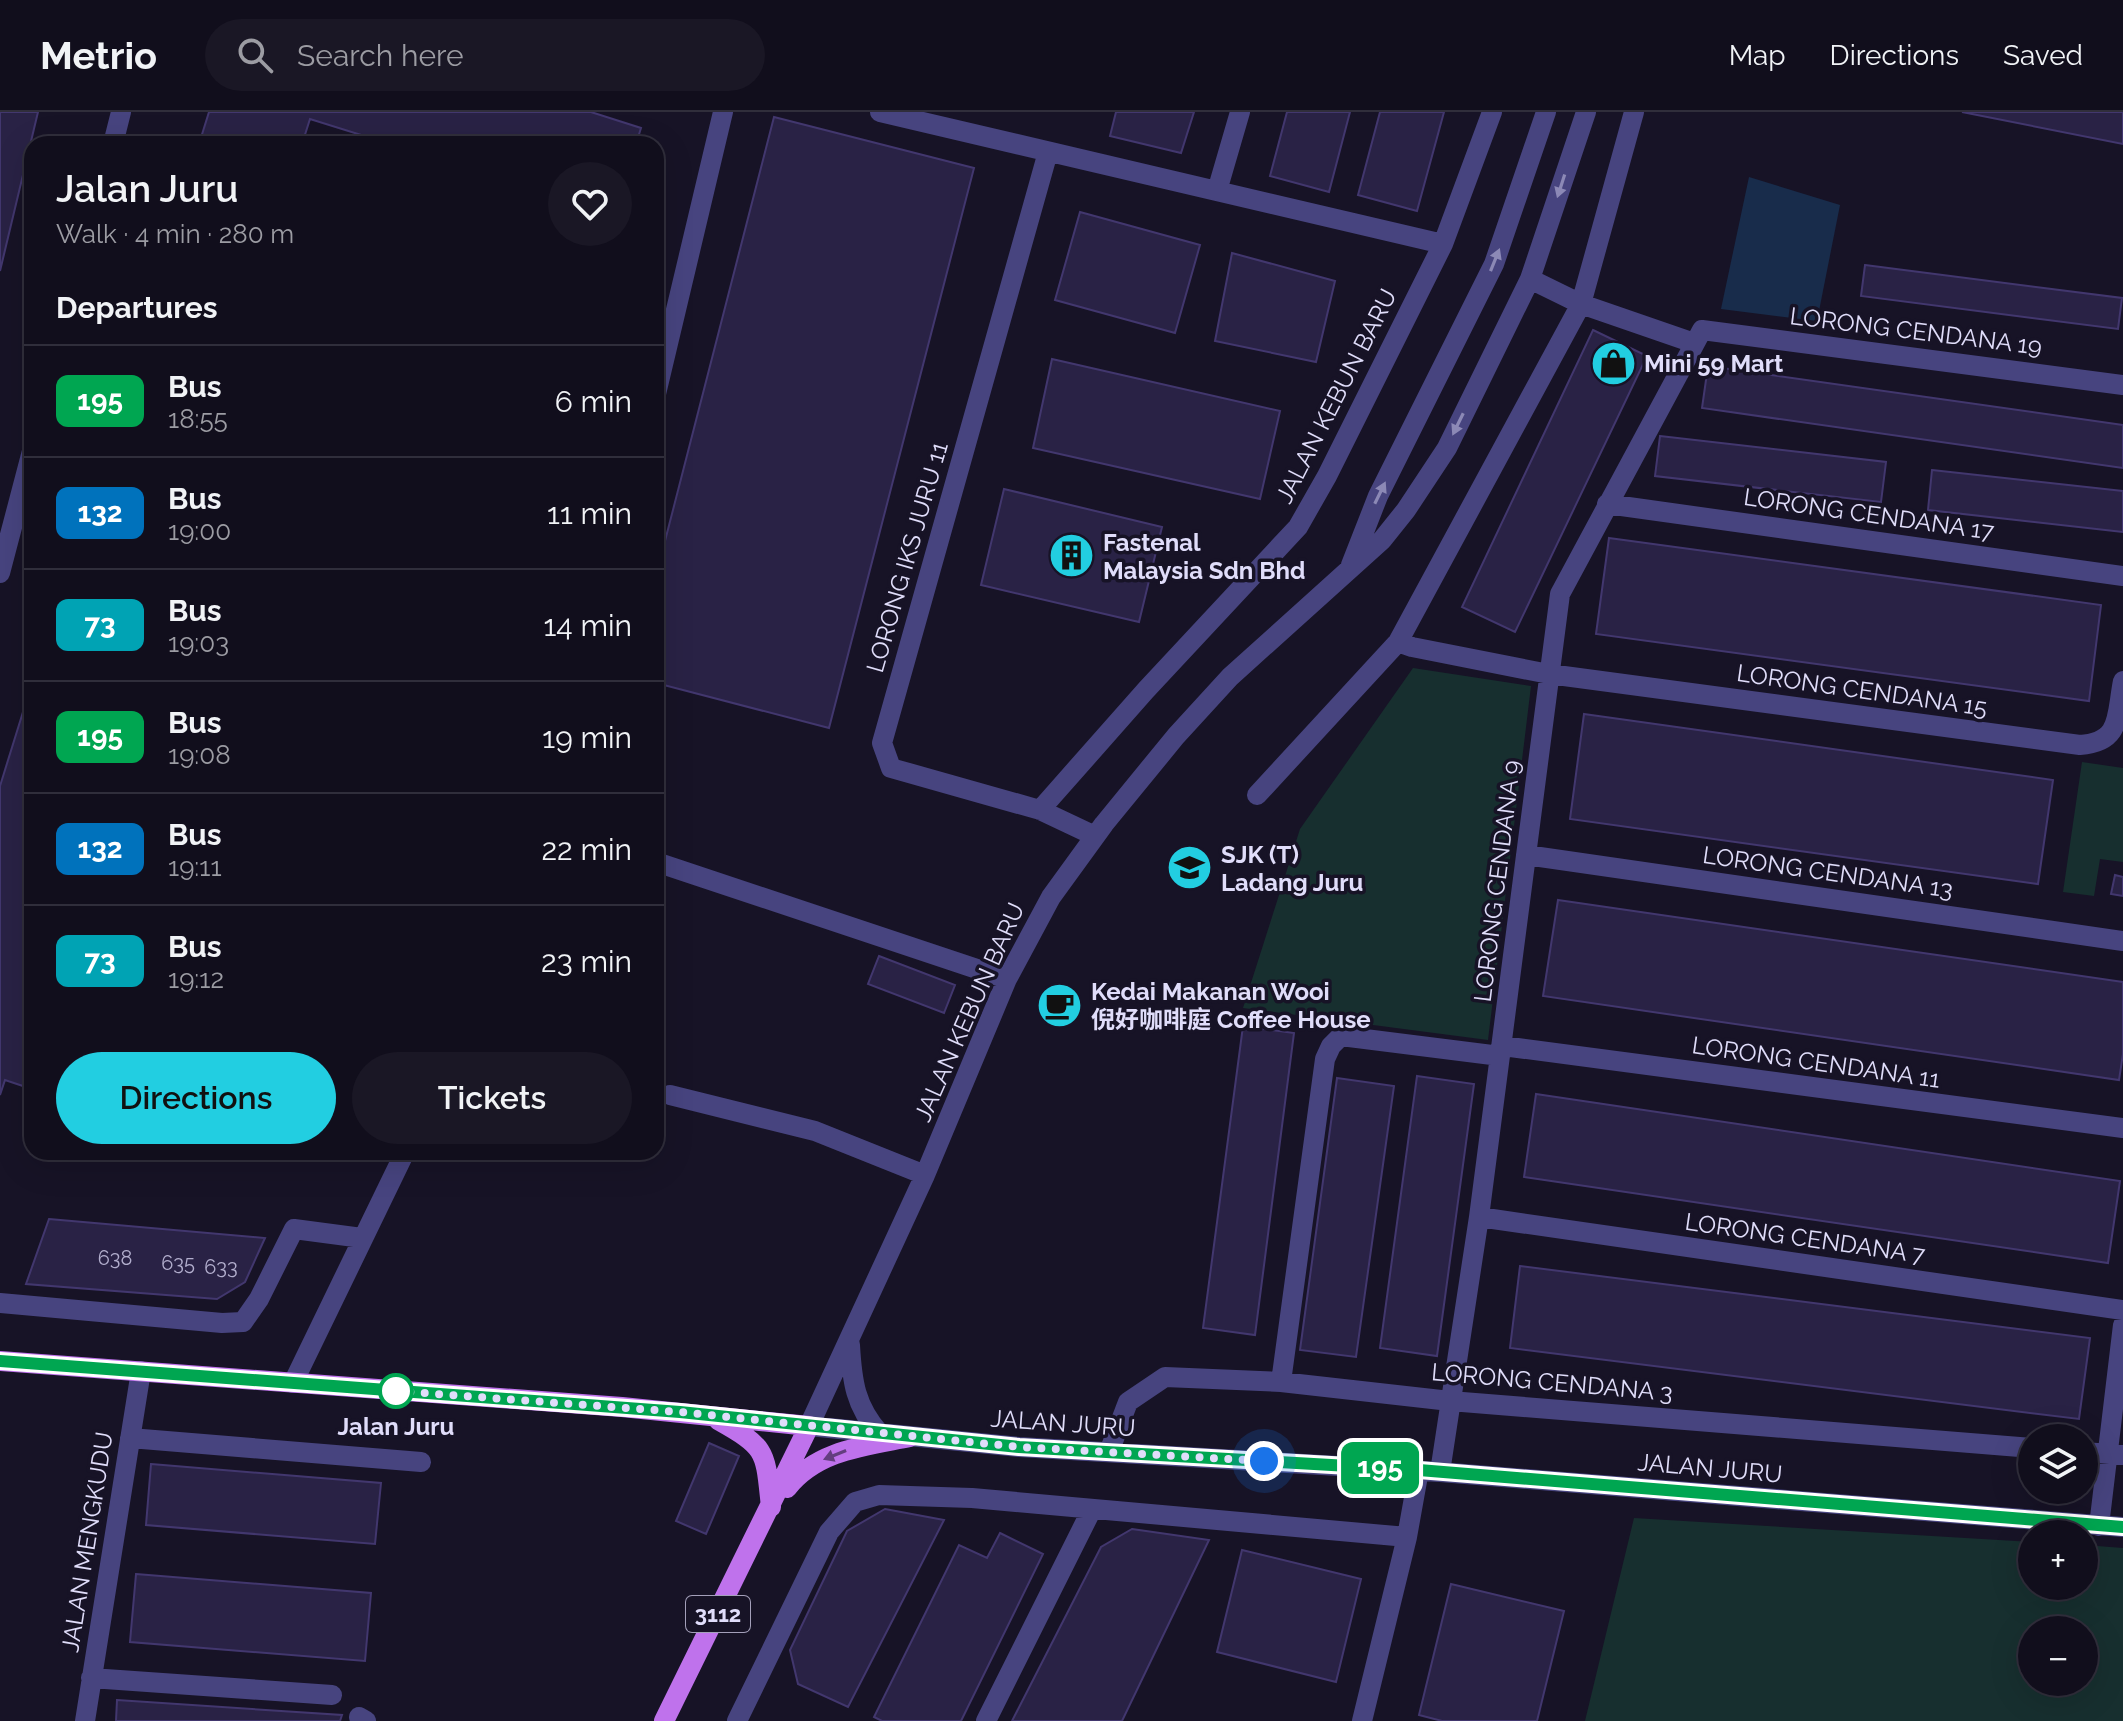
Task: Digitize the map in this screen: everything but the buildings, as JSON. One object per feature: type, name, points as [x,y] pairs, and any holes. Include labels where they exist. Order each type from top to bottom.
[{"type":"main road","name":"JALAN JURU","points":[[0,1361],[709,1415],[809,1426]]},
{"type":"main road","points":[[709,1415],[758,1445],[764,1455],[771,1507]]},
{"type":"main road","name":"3112","points":[[664,1721],[809,1426]]},
{"type":"main road","points":[[771,1507],[808,1467],[843,1451],[910,1437]]},
{"type":"street","points":[[115,136],[121,112]]},
{"type":"street","points":[[664,360],[723,112]]},
{"type":"street","points":[[880,112],[1443,244]]},
{"type":"street","points":[[1217,191],[1240,112]]},
{"type":"street","name":"JALAN KEBUN BARU","points":[[1040,810],[1146,690],[1298,527],[1327,476],[1443,244],[1492,112]]},
{"type":"street","name":"JALAN KEBUN BARU","points":[[1351,565],[1378,496],[1494,264],[1546,112]]},
{"type":"street","name":"JALAN KEBUN BARU","points":[[809,1426],[925,1175],[1007,979],[1051,897],[1095,836],[1176,736],[1230,677],[1382,540],[1447,448],[1530,279],[1586,112]]},
{"type":"street","points":[[1257,795],[1398,642],[1581,304],[1634,112]]},
{"type":"street","name":"LORONG IKS JURU 11","points":[[1048,152],[882,743],[891,768],[1040,810],[1095,836]]},
{"type":"street","name":"LORONG CENDANA 19","points":[[1530,279],[1581,304],[1698,336],[2123,385]]},
{"type":"street","name":"LORONG CENDANA 9","points":[[1362,1721],[1407,1537],[1450,1401],[1479,1217],[1560,594],[1698,336]]},
{"type":"street","points":[[0,573],[24,482]]},
{"type":"street","name":"LORONG CENDANA 17","points":[[1607,504],[2123,576]]},
{"type":"street","name":"LORONG CENDANA 15","points":[[1398,642],[1549,674],[2080,745],[2100,744],[2113,732],[2123,681]]},
{"type":"street","name":"LORONG CENDANA 13","points":[[1526,855],[2123,941]]},
{"type":"street","points":[[664,865],[1007,979]]},
{"type":"street","name":"LORONG CENDANA 11","points":[[1281,1382],[1325,1059],[1331,1046],[1341,1036],[1501,1051],[2123,1128]]},
{"type":"street","points":[[670,1095],[815,1131],[925,1175]]},
{"type":"street","points":[[293,1383],[401,1160]]},
{"type":"street","name":"LORONG CENDANA 7","points":[[1479,1217],[2123,1310]]},
{"type":"street","points":[[0,1303],[222,1323],[243,1322],[259,1299],[294,1229],[362,1238]]},
{"type":"street","points":[[2099,1526],[2114,1454],[2123,1325]]},
{"type":"street","points":[[850,1341],[852,1380],[857,1399],[864,1416],[880,1434]]},
{"type":"street","name":"JALAN MENGKUDU","points":[[85,1721],[141,1371]]},
{"type":"street","name":"LORONG CENDANA 3","points":[[1109,1452],[1128,1402],[1165,1377],[1281,1382],[1450,1401],[2018,1447]]},
{"type":"street","name":"JALAN JURU","points":[[809,1426],[910,1437],[1429,1471],[2123,1527]]},
{"type":"street","points":[[130,1438],[421,1462]]},
{"type":"street","points":[[737,1721],[829,1532],[855,1502],[879,1495],[972,1498],[1407,1537]]},
{"type":"street","points":[[986,1721],[1092,1509]]},
{"type":"street","points":[[91,1678],[332,1695]]},
{"type":"green space","points":[[1413,668],[1531,686],[1488,1040],[1243,1008],[1300,829]]},
{"type":"green space","points":[[2082,762],[2123,768],[2123,862],[2100,859],[2094,896],[2063,892]]},
{"type":"green space","points":[[1634,1518],[2018,1541],[2018,1600],[2098,1600],[2098,1546],[2123,1548],[2123,1721],[1585,1721]]},
{"type":"water","points":[[1749,177],[1840,205],[1817,321],[1721,309]]},
{"type":"bus line","name":"195","points":[[0,1361],[622,1407],[1019,1447],[1419,1470],[2123,1527]]},
{"type":"place","name":"Mini 59 Mart","points":[[1613,363]]},
{"type":"place","name":"Fastenal Malaysia Sdn Bhd","points":[[1072,556]]},
{"type":"place","name":"SJK (T) Ladang Juru","points":[[1190,868]]},
{"type":"place","name":"Kedai Makanan Wooi 倪好咖啡庭 Coffee House","points":[[1060,1005]]},
{"type":"place","name":"Jalan Juru","points":[[396,1391]]},
{"type":"route","points":[[396,1391],[680,1412],[1019,1447],[1264,1461]]}]
